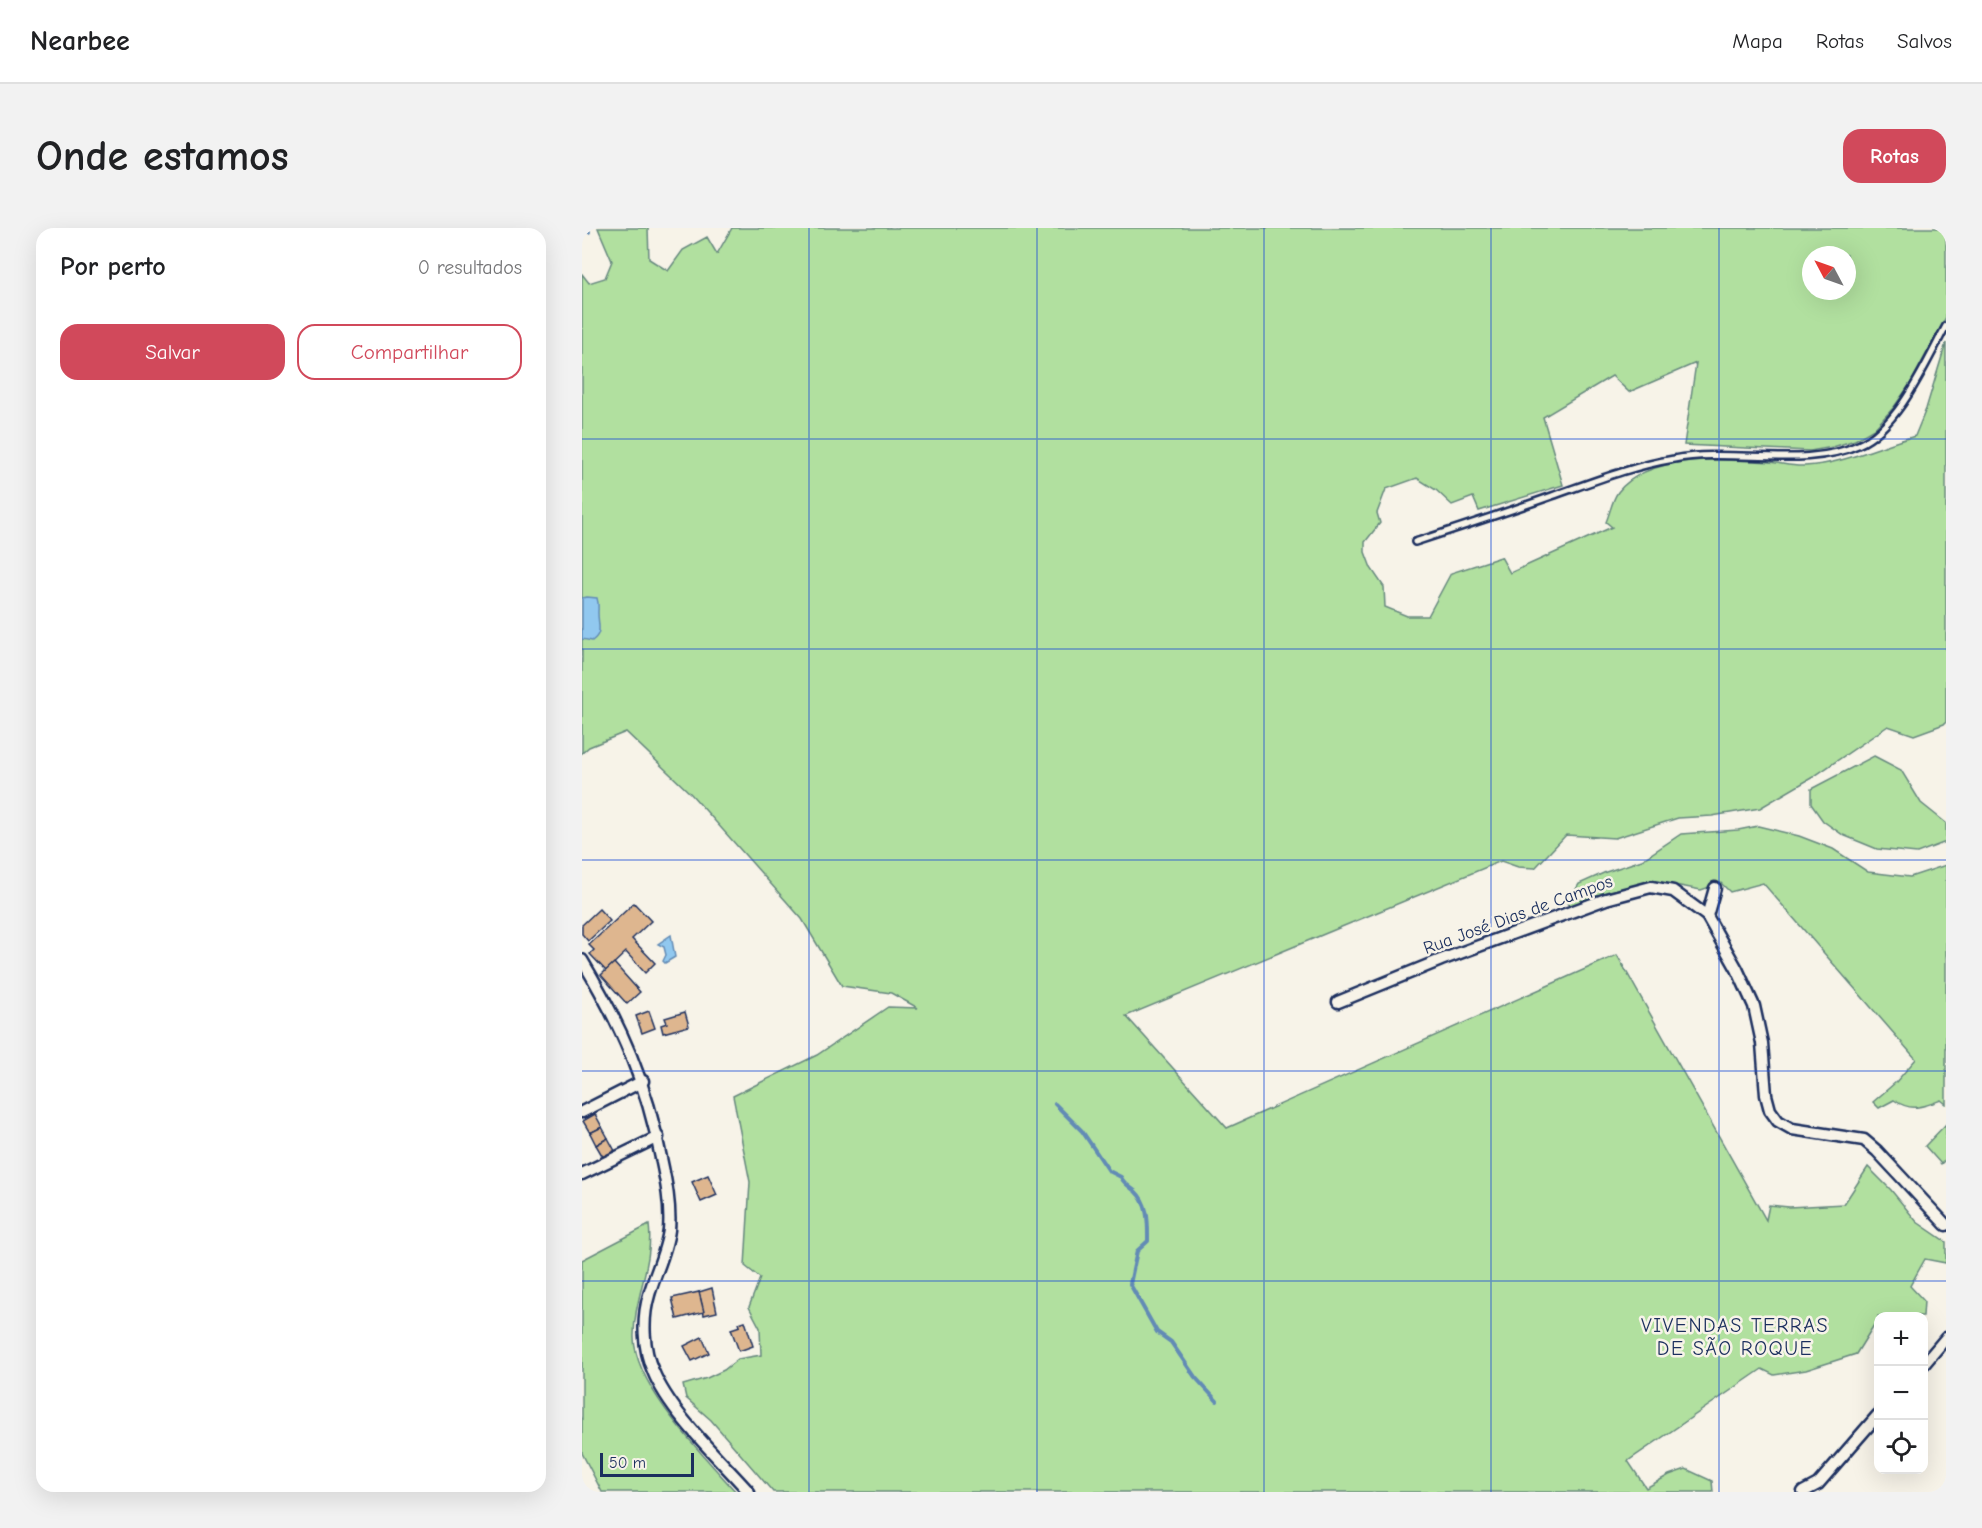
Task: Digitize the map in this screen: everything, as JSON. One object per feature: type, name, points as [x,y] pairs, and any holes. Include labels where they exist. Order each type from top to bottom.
[{"type":"street","name":"Rua José Dias de Campos","points":[[1338,1002],[1441,960],[1606,899],[1651,887],[1673,891],[1707,916]]},
{"type":"street","points":[[1715,888],[1707,916],[1737,969],[1754,1006],[1762,1043],[1766,1095],[1770,1110],[1778,1121],[1792,1129],[1864,1140],[1878,1151],[1946,1225]]},
{"type":"street","points":[[582,960],[619,1028],[643,1081],[658,1137],[666,1179],[669,1229],[645,1314],[645,1331],[652,1370],[663,1391],[695,1433],[749,1492]]},
{"type":"street","points":[[582,1112],[643,1081]]},
{"type":"street","points":[[582,1174],[658,1137]]},
{"type":"street","points":[[1928,1358],[1946,1338]]},
{"type":"street","points":[[1803,1492],[1818,1484],[1874,1420]]},
{"type":"lane","points":[[1415,542],[1652,463],[1705,454],[1814,456],[1859,445],[1898,410],[1946,326]]},
{"type":"green space","points":[[598,228],[648,228],[649,259],[668,271],[683,250],[707,237],[717,254],[732,228],[1946,228],[1946,317],[1910,384],[1894,407],[1874,429],[1855,440],[1810,451],[1684,445],[1696,363],[1629,392],[1612,376],[1543,417],[1563,485],[1479,511],[1473,497],[1452,505],[1436,490],[1417,478],[1386,489],[1377,513],[1380,523],[1365,542],[1365,552],[1371,568],[1384,587],[1385,607],[1407,616],[1428,616],[1451,573],[1501,557],[1510,573],[1612,527],[1606,522],[1616,495],[1631,479],[1648,470],[1688,461],[1710,460],[1769,462],[1801,466],[1819,465],[1915,436],[1926,409],[1946,343],[1946,722],[1944,724],[1914,735],[1888,726],[1813,777],[1760,808],[1712,816],[1678,818],[1615,838],[1566,835],[1535,868],[1518,867],[1501,861],[1126,1016],[1227,1128],[1617,955],[1766,1220],[1769,1205],[1789,1207],[1844,1204],[1868,1167],[1891,1190],[1917,1222],[1946,1242],[1946,1263],[1925,1259],[1910,1286],[1924,1301],[1923,1312],[1874,1312],[1874,1325],[1856,1354],[1806,1370],[1774,1375],[1762,1369],[1628,1461],[1646,1488],[1669,1475],[1686,1469],[1712,1481],[1713,1492],[773,1492],[711,1420],[686,1398],[683,1385],[724,1370],[738,1359],[761,1355],[760,1328],[749,1307],[760,1278],[745,1266],[750,1182],[733,1096],[817,1055],[888,1007],[918,1008],[891,993],[842,986],[802,919],[691,794],[626,732],[589,747],[582,753],[582,274],[589,283],[605,278],[612,261]]},
{"type":"green space","points":[[1874,756],[1901,770],[1921,803],[1946,823],[1946,842],[1917,853],[1877,849],[1843,835],[1823,821],[1811,804],[1811,789]]},
{"type":"green space","points":[[1758,826],[1799,836],[1833,849],[1868,872],[1910,877],[1946,865],[1946,1104],[1941,1100],[1912,1107],[1894,1100],[1879,1108],[1873,1102],[1896,1082],[1916,1059],[1763,883],[1730,892],[1721,883],[1701,890],[1659,882],[1571,907],[1568,903],[1579,884],[1642,860],[1681,834],[1738,830]]},
{"type":"green space","points":[[1946,1124],[1946,1159],[1941,1164],[1925,1146]]},
{"type":"green space","points":[[649,1225],[649,1253],[635,1324],[634,1338],[637,1357],[658,1399],[673,1420],[736,1492],[602,1492],[582,1453],[582,1260]]},
{"type":"water","points":[[582,598],[597,598],[598,602],[599,632],[592,641],[582,639]]},
{"type":"water","points":[[671,935],[675,957],[665,963],[663,961],[666,955],[664,947],[658,944]]},
{"type":"building","points":[[634,903],[651,921],[632,939],[655,963],[645,973],[626,952],[606,971],[590,954],[594,950],[589,945]]},
{"type":"building","points":[[599,909],[610,921],[588,941],[582,934],[582,925]]},
{"type":"building","points":[[614,963],[640,992],[627,1004],[601,975]]},
{"type":"building","points":[[649,1011],[655,1028],[642,1033],[636,1016]]},
{"type":"building","points":[[685,1012],[689,1026],[663,1033],[661,1025],[667,1023],[665,1018]]},
{"type":"building","points":[[595,1114],[602,1127],[590,1133],[583,1121]]},
{"type":"building","points":[[602,1127],[608,1138],[596,1145],[590,1133]]},
{"type":"building","points":[[608,1138],[615,1151],[603,1157],[596,1145]]},
{"type":"building","points":[[708,1175],[717,1195],[701,1202],[692,1182]]},
{"type":"building","points":[[712,1288],[717,1312],[704,1315],[699,1292]]},
{"type":"building","points":[[699,1292],[704,1312],[677,1319],[672,1298]]},
{"type":"building","points":[[745,1321],[753,1346],[739,1351],[731,1329],[740,1326],[739,1323]]},
{"type":"building","points":[[702,1337],[709,1353],[692,1361],[684,1346]]},
{"type":"waterway","points":[[587,228],[589,232]]},
{"type":"waterway","points":[[1055,1104],[1082,1131],[1109,1171],[1121,1177],[1140,1196],[1147,1214],[1148,1241],[1137,1251],[1130,1284],[1157,1332],[1171,1342],[1195,1377],[1217,1401]]},
{"type":"district","name":"VIVENDAS TERRAS DE SÃO ROQUE","points":[[1735,1336]]}]
